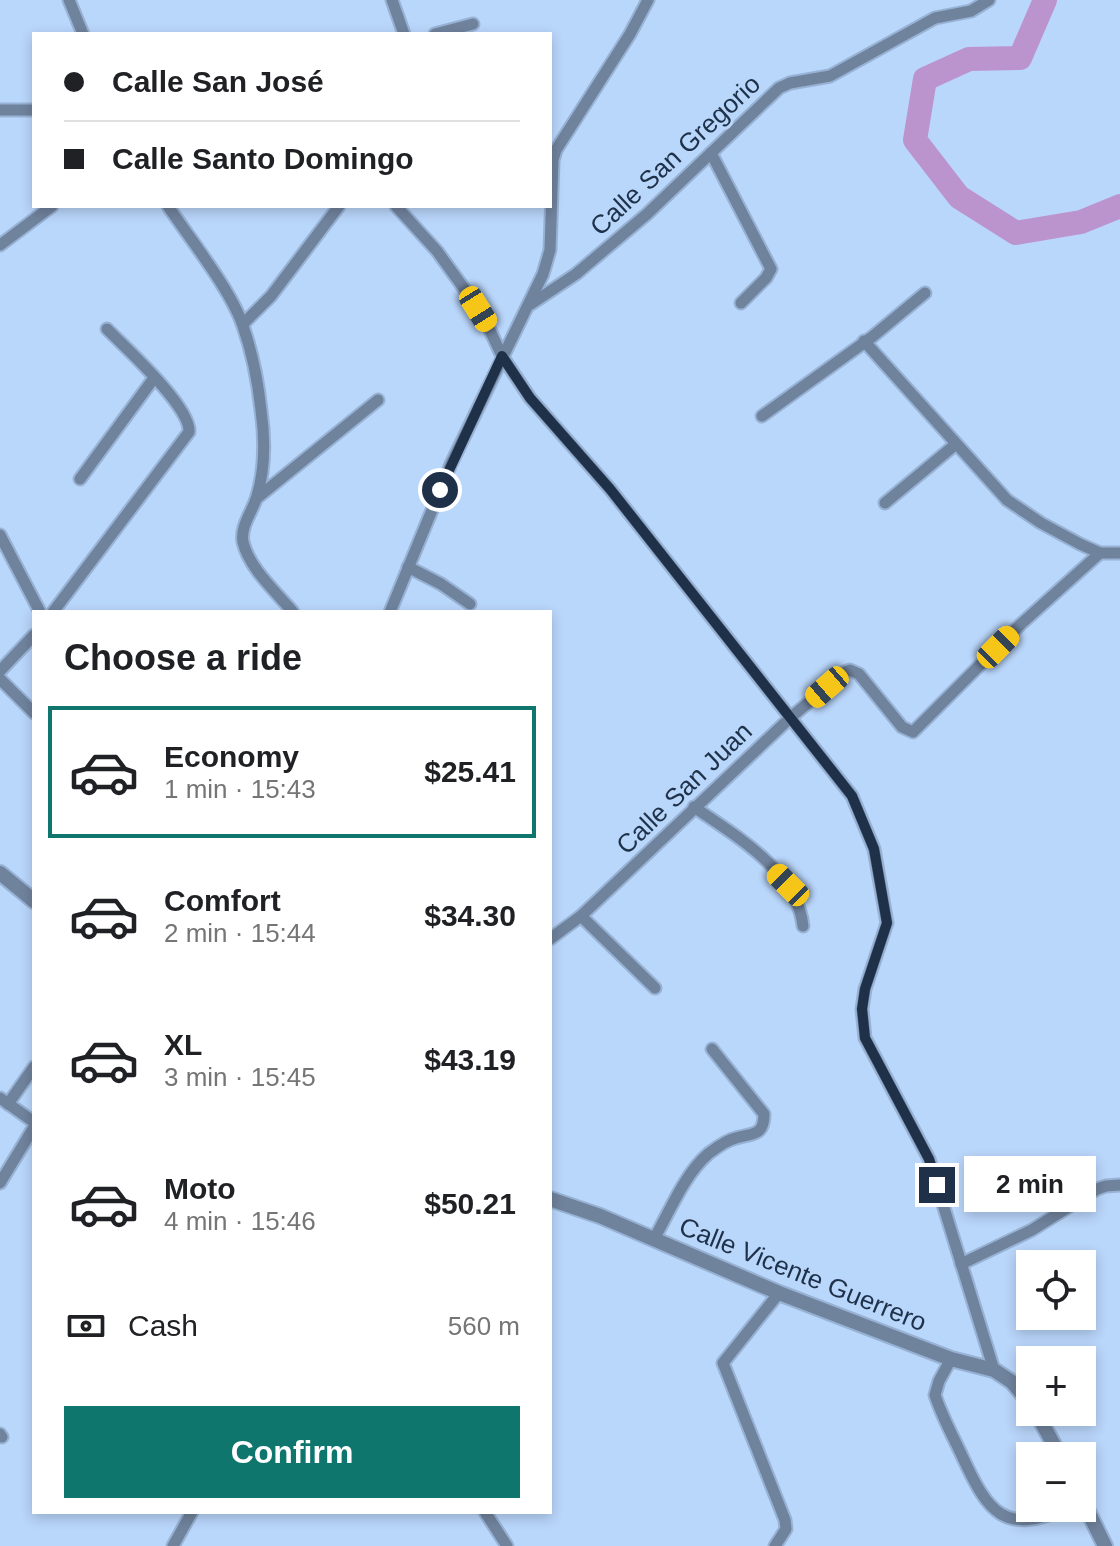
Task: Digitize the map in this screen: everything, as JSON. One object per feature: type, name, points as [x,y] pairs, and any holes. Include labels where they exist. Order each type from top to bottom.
[{"type":"street","points":[[69,0],[82,32]]},
{"type":"street","points":[[392,0],[403,32]]},
{"type":"street","points":[[552,190],[556,150],[630,34],[648,0]]},
{"type":"street","name":"Calle San Gregorio","points":[[531,304],[576,274],[647,214],[779,88],[830,76],[935,18],[971,11],[989,0]]},
{"type":"street","points":[[443,32],[473,24]]},
{"type":"street","points":[[0,110],[32,110]]},
{"type":"street","points":[[711,153],[771,269],[741,303]]},
{"type":"street","points":[[0,245],[49,208]]},
{"type":"street","points":[[169,208],[243,324],[262,412],[262,465],[256,498],[244,529],[244,544],[255,566],[291,610]]},
{"type":"street","points":[[243,324],[271,296],[337,208]]},
{"type":"street","points":[[398,208],[437,251],[468,294],[502,356],[530,398],[610,489],[852,796],[874,849],[887,923],[865,989],[862,1009],[865,1038],[929,1159],[994,1370]]},
{"type":"street","points":[[391,610],[451,464],[502,356],[531,304],[550,250],[551,208]]},
{"type":"street","points":[[762,416],[888,325],[925,293]]},
{"type":"street","points":[[55,610],[189,432],[187,416],[107,329]]},
{"type":"street","points":[[864,341],[992,484],[1020,510],[1100,553],[1120,553]]},
{"type":"street","points":[[80,479],[154,378]]},
{"type":"street","points":[[256,498],[378,400]]},
{"type":"street","points":[[885,503],[956,444]]},
{"type":"street","points":[[0,535],[39,610]]},
{"type":"street","name":"Calle San Juan","points":[[552,938],[581,916],[790,718],[845,672],[850,670],[859,674],[905,730],[913,732],[1021,624],[1100,553]]},
{"type":"street","points":[[408,567],[470,604]]},
{"type":"street","points":[[0,671],[32,637]]},
{"type":"street","points":[[0,679],[32,711]]},
{"type":"street","points":[[694,807],[759,855],[788,885],[801,912],[803,926]]},
{"type":"street","points":[[0,873],[32,899]]},
{"type":"street","points":[[581,916],[655,988]]},
{"type":"street","points":[[654,1239],[697,1165],[726,1142],[762,1130],[764,1114],[712,1049]]},
{"type":"street","points":[[32,1069],[4,1101],[32,1123]]},
{"type":"street","points":[[0,1183],[32,1128]]},
{"type":"street","points":[[961,1264],[1032,1230],[1097,1189],[1120,1185]]},
{"type":"street","name":"Calle Vicente Guerrero","points":[[552,1200],[654,1239],[779,1293],[951,1359],[994,1370],[1016,1387]]},
{"type":"street","points":[[775,1546],[785,1533],[785,1520],[723,1363],[779,1293]]},
{"type":"street","points":[[951,1359],[935,1395],[984,1499],[997,1514],[1016,1519]]},
{"type":"street","points":[[173,1546],[191,1514]]},
{"type":"street","points":[[486,1514],[507,1546]]},
{"type":"street","points":[[1093,1522],[1105,1546]]},
{"type":"waterway","points":[[1045,0],[1020,58],[969,59],[925,79],[915,140],[959,197],[1016,233],[1081,222],[1120,206]]},
{"type":"route","points":[[440,490],[502,356],[530,398],[610,489],[852,796],[874,849],[887,923],[865,989],[862,1009],[865,1038],[929,1159],[937,1185]]}]
